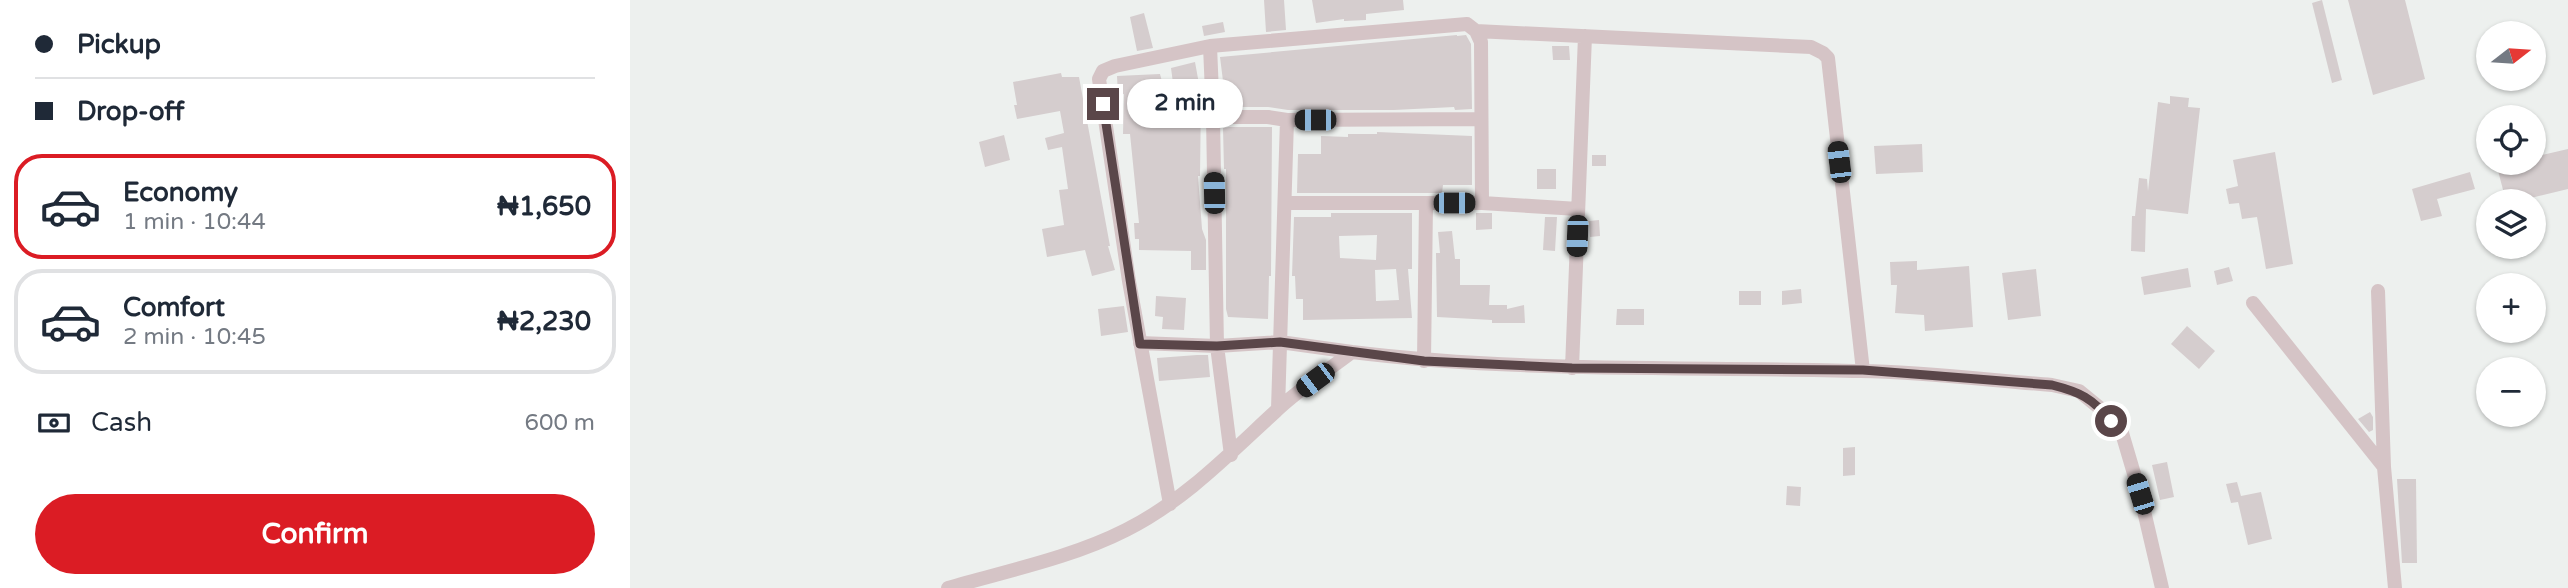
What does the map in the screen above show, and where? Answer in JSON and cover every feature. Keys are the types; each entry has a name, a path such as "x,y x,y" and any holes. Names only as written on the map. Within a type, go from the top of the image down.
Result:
{"street":[{"path":"1170,504 1140,344 1099,79 1103,71 1115,66 1210,46 1467,24 1476,31 1482,42 1482,203"},
{"path":"1476,31 1811,47 1823,52 1828,58 1863,370"},
{"path":"1572,368 1586,36"},
{"path":"1210,46 1217,346 1231,455"},
{"path":"1213,117 1268,117 1287,120 1481,118"},
{"path":"1278,409 1287,120"},
{"path":"1424,361 1426,203"},
{"path":"1286,204 1482,203 1578,209"},
{"path":"2378,291 2384,467 2395,588"},
{"path":"2253,303 2384,467"},
{"path":"1140,344 1217,346 1280,342 1424,361 1572,368 1863,370 2052,385 2079,391 2101,409 2122,433 2140,494 2162,588"},
{"path":"948,588 1076,550 1125,531 1170,504 1231,455 1278,409 1352,352"}],"building":[{"path":"1264,0 1284,0 1286,30 1266,32"},
{"path":"1312,0 1403,0 1404,10 1366,14 1366,20 1344,19 1316,23"},
{"path":"2322,0 2342,80 2332,83 2312,3"},
{"path":"2348,0 2405,0 2425,79 2373,95"},
{"path":"1144,13 1153,48 1137,51 1130,17"},
{"path":"1223,22 1225,32 1204,36 1202,26"},
{"path":"1466,35 1471,44 1472,109 1288,110 1229,107 1229,98 1225,97 1220,57"},
{"path":"1552,46 1569,46 1570,60 1553,60"},
{"path":"1195,62 1201,95 1198,176 1202,229 1206,240 1206,270 1191,270 1191,251 1139,250 1139,239 1135,239 1134,223 1139,223 1130,134 1123,134 1124,94 1118,95 1117,76 1160,74 1163,85 1173,83 1171,68"},
{"path":"1061,73 1062,77 1079,77 1108,246 1115,270 1092,276 1085,250 1047,257 1042,229 1064,225 1059,190 1068,189 1062,147 1048,150 1045,138 1064,133 1060,111 1017,119 1014,105 1017,105 1013,82"},
{"path":"2170,96 2189,98 2188,107 2200,108 2188,214 2146,209 2145,252 2131,251 2132,216 2135,216 2139,178 2147,179 2148,191 2158,102 2170,104"},
{"path":"1272,127 1271,276 1268,319 1228,317 1226,309 1226,169 1223,128"},
{"path":"1377,132 1472,136 1472,185 1443,185 1442,193 1297,193 1298,154 1321,154 1321,136 1348,137 1348,134"},
{"path":"1004,135 1010,160 985,167 979,142"},
{"path":"1922,144 1923,172 1876,174 1874,146"},
{"path":"2568,149 2568,189 2546,194 2546,189 2503,189 2499,175 2546,175 2546,154"},
{"path":"2275,152 2293,264 2266,269 2257,217 2242,219 2239,203 2229,204 2226,189 2238,186 2233,160"},
{"path":"1592,155 1606,155 1606,166 1592,166"},
{"path":"1537,169 1556,169 1556,189 1537,189"},
{"path":"2470,172 2475,189 2437,199 2442,216 2421,221 2412,189"},
{"path":"1331,213 1412,213 1412,269 1408,269 1412,318 1303,320 1303,299 1296,299 1295,276 1292,276 1294,217 1331,217","holes":["1377,235 1376,260 1340,258 1339,236","1396,269 1399,300 1376,301 1375,270"]},
{"path":"1476,213 1492,213 1492,229 1476,230"},
{"path":"1545,217 1557,217 1555,251 1543,250"},
{"path":"1599,220 1600,236 1590,237 1589,221"},
{"path":"1452,231 1455,259 1460,259 1460,285 1490,285 1489,305 1507,305 1507,309 1524,305 1525,323 1492,323 1492,320 1437,317 1436,253 1440,253 1438,232"},
{"path":"1917,261 1917,270 1969,266 1973,327 1925,331 1924,315 1895,313 1897,285 1891,285 1890,262"},
{"path":"2229,267 2233,281 2217,285 2214,271"},
{"path":"2188,268 2191,287 2144,295 2141,277"},
{"path":"2036,269 2041,316 2008,320 2002,273"},
{"path":"1801,289 1802,303 1782,305 1782,291"},
{"path":"1739,291 1761,291 1761,305 1739,305"},
{"path":"1156,296 1186,298 1184,330 1162,329 1163,317 1155,316"},
{"path":"1124,306 1128,332 1101,336 1098,309"},
{"path":"1617,309 1644,309 1644,325 1616,325"},
{"path":"2187,326 2215,351 2199,369 2171,344"},
{"path":"1208,355 1210,377 1159,381 1157,358"},
{"path":"2370,412 2373,417 2373,430 2369,432 2358,419"},
{"path":"1855,447 1855,475 1843,476 1843,448"},
{"path":"2167,462 2174,497 2160,500 2152,465"},
{"path":"2397,479 2416,479 2417,563 2402,563"},
{"path":"2237,482 2241,496 2261,492 2272,539 2248,545 2238,502 2231,503 2226,484"},
{"path":"1787,486 1801,487 1800,506 1786,505"}],"route":[{"path":"1103,104 1140,344 1217,346 1280,342 1424,361 1572,368 1863,370 2052,385 2079,391 2111,421"}]}
